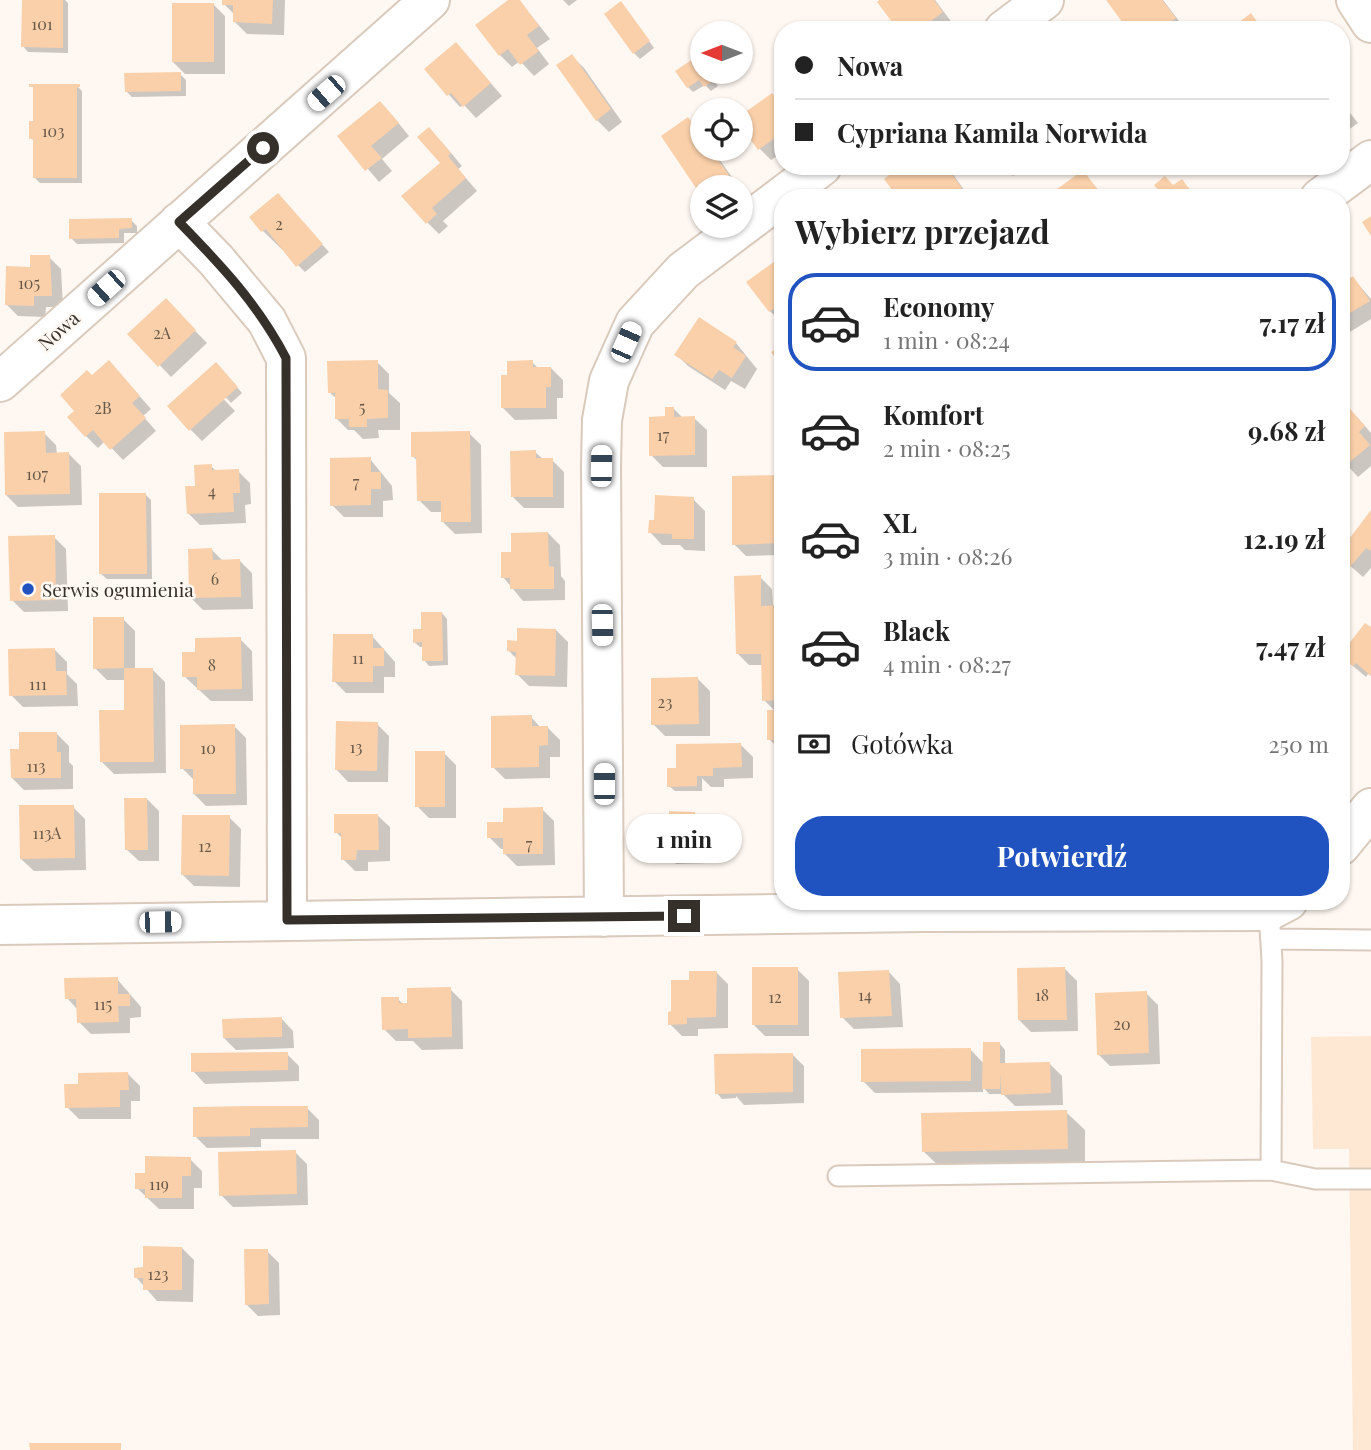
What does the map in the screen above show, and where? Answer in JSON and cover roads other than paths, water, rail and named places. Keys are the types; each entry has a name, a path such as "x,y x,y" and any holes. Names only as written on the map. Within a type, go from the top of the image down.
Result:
{"street":[{"name":"Nowa","path":"0,382 430,0"},
{"path":"1016,21 1044,0"},
{"path":"1356,0 1371,23"},
{"path":"1332,189 1371,160"},
{"path":"792,189 810,175"},
{"path":"604,917 601,466 602,420 608,381 635,323 683,271 774,202"},
{"path":"179,222 216,260 267,321 286,358 287,920"},
{"path":"1350,834 1371,808"},
{"path":"0,925 604,917 827,910"},
{"path":"1029,910 1276,917"}],"lane":[{"path":"1271,1170 1276,917 1371,940"},
{"path":"838,1176 1271,1170 1315,1179 1371,1179"}],"place":[{"name":"Serwis ogumienia","path":"28,589"}]}
